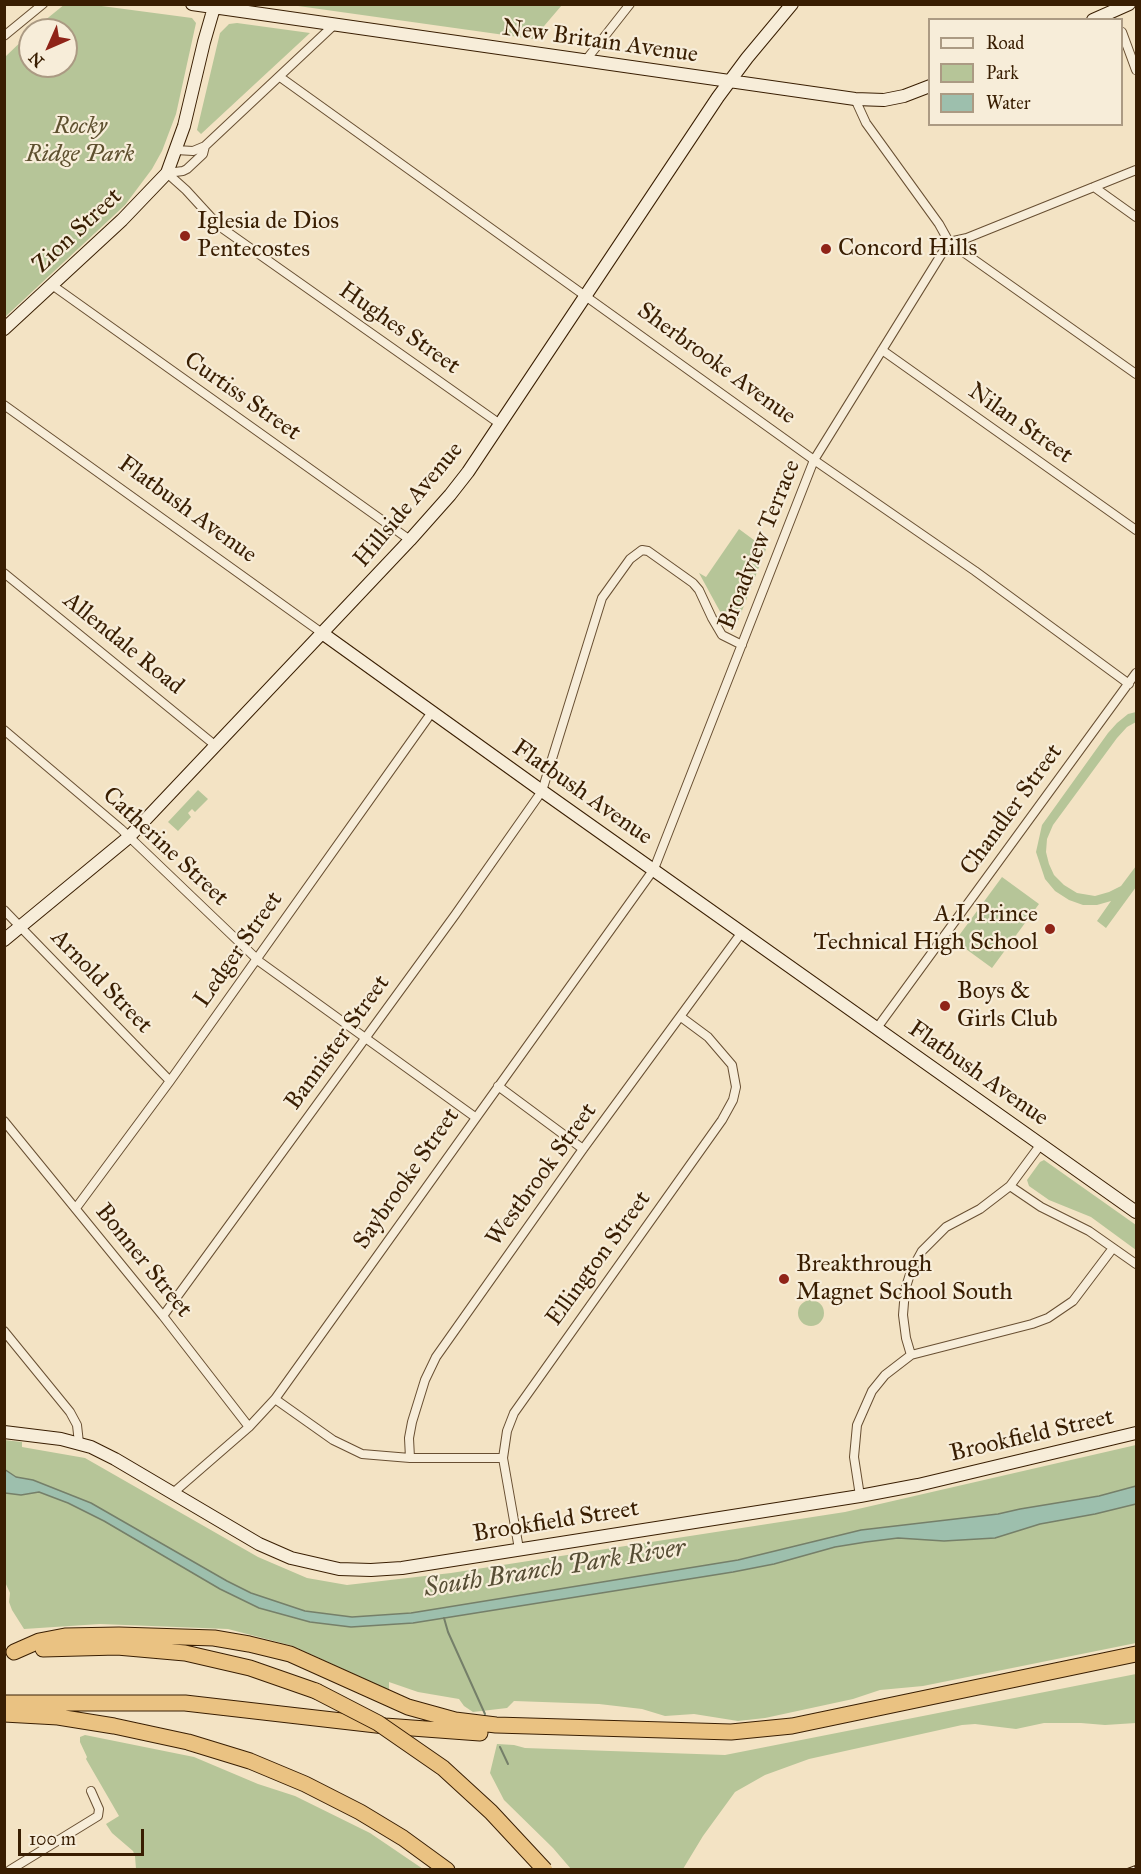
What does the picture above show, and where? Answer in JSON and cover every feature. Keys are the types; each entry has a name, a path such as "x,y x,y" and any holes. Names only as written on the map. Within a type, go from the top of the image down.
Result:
{"highway":[{"path":"9,1653 74,1636 139,1635 214,1638 249,1644 297,1657 420,1711 464,1722 726,1732 792,1726 1137,1654"},
{"path":"46,1644 185,1653 250,1668 316,1691 378,1723 443,1768 491,1812 545,1869"},
{"path":"4,1713 72,1702 207,1704 442,1731 739,1740 800,1733 1137,1663"},
{"path":"4,1703 177,1739 221,1751 267,1768 360,1812 403,1838 447,1869"}],"street":[{"path":"4,36 43,4"},
{"name":"New Britain Avenue","path":"192,4 855,99 884,100 904,96 928,87"},
{"path":"586,60 630,4"},
{"name":"Hillside Avenue","path":"4,940 129,837 410,540 468,472 729,82 792,4"},
{"path":"1115,15 1129,4"},
{"path":"166,173 190,105 204,42 215,6"},
{"name":"Zion Street","path":"4,329 122,220 166,173 187,169 203,154 205,146 335,24"},
{"path":"1123,35 1137,70"},
{"name":"Sherbrooke Avenue","path":"280,77 814,460 968,566 1129,684"},
{"path":"855,99 866,123 939,224 949,242 1137,374"},
{"path":"176,150 193,151 205,146"},
{"path":"949,242 967,238 1137,170"},
{"name":"Hughes Street","path":"166,173 186,190 219,226 500,424"},
{"path":"1094,187 1137,218"},
{"name":"Broadview Terrace","path":"654,869 814,460 949,242"},
{"name":"Curtiss Street","path":"52,285 410,540"},
{"name":"Nilan Street","path":"882,350 1137,530"},
{"name":"Flatbush Avenue","path":"4,405 542,791 1137,1212"},
{"name":"Bannister Street","path":"163,1316 366,1038 542,791 602,598 636,554 642,550 653,554 693,583 699,590 722,635 742,645"},
{"name":"Allendale Road","path":"4,573 216,746"},
{"name":"Chandler Street","path":"877,1028 1137,673"},
{"name":"Ledger Street","path":"76,1209 170,1081 432,712"},
{"name":"Catherine Street","path":"4,730 129,837 257,959 475,1117"},
{"name":"Saybrooke Street","path":"173,1493 249,1427 275,1399 654,869"},
{"name":"Arnold Street","path":"4,910 170,1081"},
{"name":"Westbrook Street","path":"410,1458 409,1438 417,1402 436,1357 742,932"},
{"name":"Ellington Street","path":"519,1550 503,1458 507,1431 514,1413 722,1120 733,1100 736,1087 732,1065 708,1037 681,1017"},
{"path":"498,1086 584,1149"},
{"name":"Bonner Street","path":"4,1121 163,1316 249,1427"},
{"path":"911,1355 903,1315 905,1290 911,1271 922,1251 946,1227 980,1209 1010,1186 1041,1144"},
{"path":"1010,1186 1032,1202 1089,1231 1137,1264"},
{"path":"860,1496 854,1457 857,1425 872,1391 885,1375 911,1355 1048,1318 1073,1301 1113,1248"},
{"path":"4,1330 70,1412 76,1425 79,1443"},
{"path":"275,1399 333,1440 362,1454 410,1458 503,1458"},
{"name":"Brookfield Street","path":"4,1432 79,1443 110,1456 274,1551 308,1563 339,1569 371,1570 394,1569 860,1496 918,1485 1137,1433"},
{"path":"10,1869 96,1818 100,1814 91,1791"}],"green space":[{"name":"Rocky Ridge Park","path":"65,4 94,5 192,18 196,23 176,114 162,151 152,169 125,205 5,317 5,57 18,45 18,78 78,78 78,18 48,18"},
{"path":"291,5 562,5 533,39"},
{"name":"Rocky Ridge Park","path":"237,23 310,33 201,134 197,130 220,33 229,24"},
{"path":"739,529 766,549 738,621 733,627 723,617 699,573 706,577"},
{"path":"1136,712 1136,722 1127,727 1117,738 1053,825 1047,839 1046,852 1054,875 1077,893 1095,896 1109,892 1121,886 1136,866 1136,887 1106,928 1097,921 1111,901 1097,905 1083,905 1055,891 1045,879 1036,852 1042,825 1108,733 1128,714"},
{"path":"198,790 208,799 195,812 192,809 188,813 191,817 178,831 168,822"},
{"path":"1002,877 1039,904 992,968 955,941"},
{"path":"1044,1160 1136,1225 1136,1250 1091,1217 1049,1200 1029,1186 1027,1180"},
{"path":"811,1300 820,1304 824,1313 820,1322 811,1326 802,1322 798,1313 802,1304"},
{"path":"4,1440 22,1442 22,1447 85,1458 258,1557 307,1578 347,1585 451,1573 845,1512 1136,1445 1136,1643 923,1686 880,1690 853,1699 765,1718 738,1721 694,1714 665,1716 642,1709 599,1704 514,1701 507,1708 473,1712 459,1699 418,1692 389,1682 389,1690 293,1646 228,1629 100,1624 24,1629 12,1610 9,1602 10,1593 5,1582"},
{"path":"1136,1674 1136,1723 1105,1725 1044,1723 1016,1729 975,1724 962,1725 809,1759 765,1775 735,1792 703,1836 683,1869 571,1869 504,1800 490,1773 497,1744 525,1748 725,1755"},
{"path":"85,1735 194,1757 258,1784 295,1796 370,1833 423,1869 136,1869 133,1851 112,1833 106,1824 119,1816 86,1759 80,1742 80,1737"}],"water":[{"path":"4,1469 16,1477 33,1480 91,1503 251,1593 305,1611 352,1617 411,1613 738,1560 861,1530 998,1514 1099,1496 1136,1486 1136,1504 1040,1524 995,1538 944,1541 898,1538 866,1542 835,1547 774,1564 733,1572 413,1623 351,1627 310,1622 259,1608 220,1589 104,1521 68,1503 39,1492 21,1495 5,1493"}],"waterway":[{"path":"444,1618 448,1632 485,1714"},
{"path":"500,1747 508,1764"}],"railway":[{"path":"1128,1870 1136,1867"}],"place":[{"name":"Iglesia de Dios Pentecostes","path":"185,236"},
{"name":"Concord Hills","path":"826,249"},
{"name":"A.I. Prince Technical High School","path":"1050,929"},
{"name":"Boys & Girls Club","path":"945,1006"},
{"name":"Breakthrough Magnet School South","path":"784,1279"}],"water label":[{"name":"South Branch Park River","path":"555,1569"}]}
